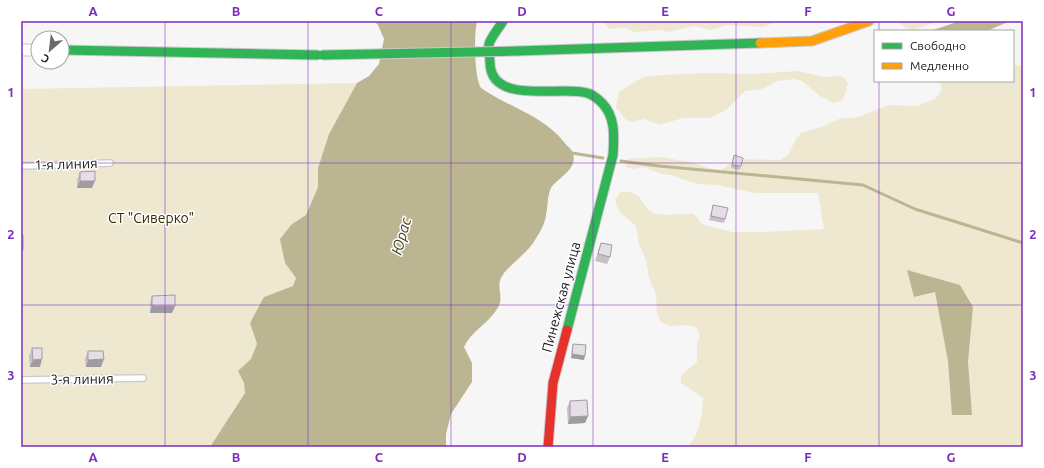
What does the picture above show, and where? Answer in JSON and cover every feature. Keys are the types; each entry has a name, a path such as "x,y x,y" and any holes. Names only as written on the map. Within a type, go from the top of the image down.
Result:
{"street":[{"name":"Пинежская улица","path":"503,21 489,44 490,70 499,82 516,90 542,92 566,90 588,93 603,104 614,128 613,155 553,383 548,447"},
{"path":"70,50 320,55 517,51 812,41 869,21"}],"lane":[{"name":"1-я линия","path":"21,166 110,163"},
{"name":"3-я линия","path":"21,380 143,378"}],"green space":[{"path":"603,21 772,21 773,23 764,27 727,25 711,30 694,26 669,32 660,30 634,32 626,28 609,29"},
{"path":"903,21 937,21 914,30 910,30 900,24"},
{"path":"1014,65 1023,66 1023,447 688,447 692,442 700,424 703,398 681,383 681,375 697,362 697,344 700,335 696,327 688,325 669,326 661,322 657,314 656,295 649,278 646,260 639,244 636,226 620,212 615,200 620,192 634,193 640,198 648,209 656,214 694,214 702,224 732,232 763,232 824,229 818,193 755,193 717,185 697,184 671,175 661,174 644,167 634,169 625,167 629,159 659,157 691,162 712,169 721,170 737,159 780,160 788,155 796,139 802,132 822,127 839,119 859,117 888,105 918,106 936,98 941,91 941,82 1014,82"},
{"path":"798,71 824,77 842,76 848,83 842,100 834,103 820,96 802,81 794,79 777,81 762,89 745,91 726,110 710,118 683,118 659,125 644,119 632,122 625,119 616,107 619,92 643,77 709,73 755,74"},
{"name":"СТ \"Сиверко\"","path":"357,83 329,134 318,168 318,187 306,215 292,224 285,263 296,278 293,286 264,297 250,323 257,344 251,359 239,371 244,383 245,393 210,447 21,447 21,89"}],"water":[{"name":"Юрас","path":"374,21 477,21 475,55 477,75 481,88 546,125 572,151 574,157 573,163 571,168 551,188 545,222 532,245 507,269 501,278 499,286 500,301 497,309 471,336 464,347 472,363 472,382 451,414 446,434 446,447 210,447 245,393 244,383 238,371 251,359 257,344 250,323 264,297 293,286 296,278 285,263 280,239 292,224 306,215 318,187 318,168 329,134 357,83 369,76 379,64 384,39 378,25"},
{"path":"960,21 1010,21 989,30 933,30"},
{"path":"907,270 960,285 973,307 968,362 972,415 952,415 948,361 935,292 914,297"}],"building":[{"path":"734,155 743,158 741,166 732,165"},
{"path":"95,171 95,181 80,181 80,172"},
{"path":"713,205 728,208 725,219 711,216"},
{"path":"21,235 23,235 23,250 21,250"},
{"path":"601,243 612,245 610,257 598,254"},
{"path":"175,295 175,306 152,306 152,296"},
{"path":"573,344 586,345 585,356 572,354"},
{"path":"32,348 42,348 42,359 33,360"},
{"path":"88,351 103,351 104,359 88,360"},
{"path":"587,400 588,416 570,417 570,401"}],"waterway":[{"path":"572,153 603,158"},
{"path":"621,161 659,166 863,185 915,209 1023,243"}],"traffic: fast":[{"path":"503,21 491,38 489,44 490,63 493,76 502,85 530,91 576,91 589,94 602,103 607,109 612,121 614,135 613,155 567,330"},
{"path":"517,51 760,43"},
{"path":"70,50 317,55"},
{"path":"322,55 517,51"}],"traffic: slow":[{"path":"760,43 812,41 869,21"}],"traffic: jam":[{"path":"548,447 553,383 567,330"}]}
